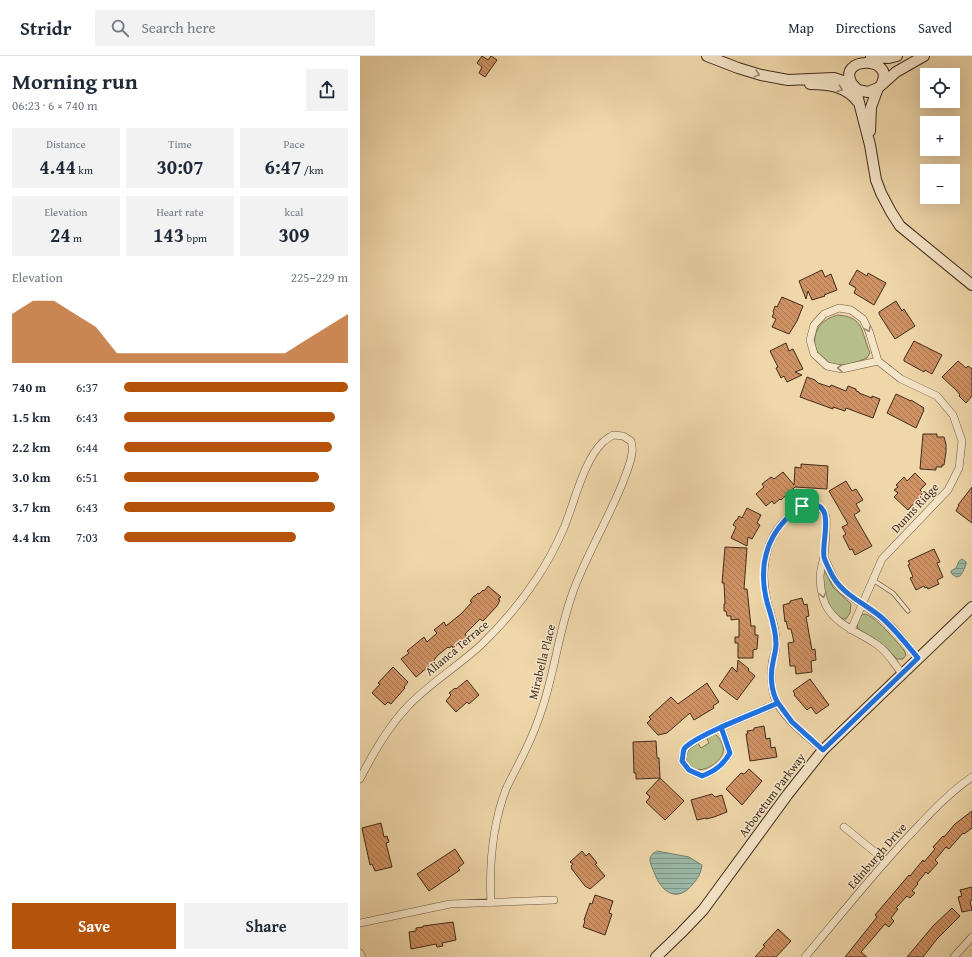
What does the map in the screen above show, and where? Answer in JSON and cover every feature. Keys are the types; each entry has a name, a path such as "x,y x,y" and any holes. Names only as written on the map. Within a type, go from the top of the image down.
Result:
{"street":[{"path":"707,56 761,75 788,80 798,84 828,85 842,89 854,97 860,106"},
{"path":"897,56 889,58 869,57 858,60 851,68 850,79 854,86 860,106 870,145 876,180 885,202 900,226 916,241 972,285"},
{"path":"788,80 834,78 854,86 858,90 868,92 880,85 896,72 924,56"},
{"path":"869,57 875,59 882,67 884,72 871,107 870,145"},
{"path":"916,241 972,278"},
{"path":"839,308 851,310 862,319 869,331 878,361 842,369 827,366 814,354 810,340 814,325 824,314 839,308"},
{"name":"Dunns Ridge","path":"851,630 882,559 948,490 959,468 962,441 953,415 937,396 901,379 878,361"},
{"name":"Alianca Terrace","path":"360,779 389,729 408,706 435,681 480,646 508,618 524,597 554,549 563,530 584,473 594,453 603,442 613,435 623,436"},
{"name":"Mirabella Place","path":"491,903 490,871 492,845 498,815 506,791 543,707 551,679 560,634 576,583 618,493 633,452 631,441 623,436"},
{"path":"823,750 792,722 775,697 772,680 772,663 776,646 775,630 767,602 763,579 763,570 768,549 776,531 795,511 802,506 809,504 817,506 824,511 826,518 824,556 820,576 823,599 828,609 834,617 851,630 876,644 886,652 902,674"},
{"path":"824,556 835,581 847,594 874,611 893,628 918,658"},
{"name":"Arboretum Parkway","path":"656,957 681,934 703,910 788,794 823,750 972,607"},
{"path":"721,727 730,753 724,763 712,772 702,776 689,770 682,761 684,750 691,743 721,727 778,703"},
{"name":"Edinburgh Drive","path":"805,957 886,861 937,806 960,785 972,777"},
{"path":"844,827 886,861"},
{"path":"360,923 450,904 554,900"},
{"path":"954,957 972,937"},
{"path":"360,953 362,957"}],"lane":[{"path":"872,580 893,593 908,611"}],"green space":[{"path":"838,315 847,316 853,319 861,327 870,353 867,358 852,363 837,365 827,362 820,356 816,349 816,333 820,325 828,319"},
{"path":"824,569 833,587 851,604 850,613 846,619 837,615 830,606 823,588"},
{"path":"864,614 869,615 879,623 904,650 906,655 903,659 897,659 883,645 858,629 858,620"},
{"path":"714,734 719,737 723,746 721,758 710,767 697,770 691,767 686,760 686,753 697,742 701,748 709,743 706,737"}],"shaded area":[{"path":"962,559 966,562 966,565 961,575 956,577 951,573 951,571 956,568 959,561"},
{"path":"657,851 689,857 702,865 698,877 687,890 675,894 665,890 661,885 650,862 651,855"}],"building":[{"path":"482,56 488,60 491,56 497,60 485,77 479,73 482,67 477,63"},
{"path":"822,270 825,277 831,274 837,290 812,300 808,291 806,299 799,281"},
{"path":"857,270 867,276 868,273 886,283 874,305 854,293 856,288 849,284"},
{"path":"782,297 803,306 797,321 789,334 772,327 776,319 772,317 775,306 777,307"},
{"path":"896,301 902,311 904,309 915,326 895,339 879,312"},
{"path":"914,341 942,355 932,374 925,370 924,372 904,361"},
{"path":"786,343 789,351 793,349 803,369 795,372 802,375 787,382 784,376 781,378 776,368 778,367 770,351"},
{"path":"958,361 966,368 968,366 972,369 972,396 966,403 959,396 960,395 956,390 942,377"},
{"path":"807,377 818,383 830,387 831,385 846,391 848,386 856,389 859,393 872,398 872,396 880,399 873,418 846,408 845,411 833,407 833,409 800,397"},
{"path":"896,394 911,400 924,408 916,428 887,413"},
{"path":"923,434 937,434 937,437 944,437 946,452 944,465 942,465 942,467 936,467 936,470 920,469"},
{"path":"801,464 828,466 827,489 795,487 781,500 780,499 774,504 772,501 766,506 756,494 764,487 762,484 771,477 774,479 783,472 794,485 795,467 801,468"},
{"path":"915,473 926,484 920,490 923,493 908,510 894,497 898,493 894,490 898,487 896,485 904,477 907,481"},
{"path":"846,481 852,491 856,489 863,500 856,504 860,511 854,515 872,546 855,555 852,549 850,550 843,536 846,534 842,527 848,524 829,491"},
{"path":"972,487 972,523 956,511 958,505"},
{"path":"747,508 761,515 757,523 760,525 752,539 748,537 747,546 731,538 736,527 733,525 739,516 742,518"},
{"path":"725,547 747,548 744,589 747,589 751,626 755,626 755,635 758,635 757,649 753,650 753,658 738,658 738,643 735,643 735,637 739,637 739,619 731,620 731,616 727,616 726,611 724,611 724,583 722,583"},
{"path":"934,549 940,562 937,563 943,577 937,580 939,584 928,589 924,586 916,590 910,578 913,577 908,561"},
{"path":"488,586 501,597 498,599 500,600 497,606 483,621 480,619 465,634 467,637 453,648 452,646 449,648 448,647 438,655 434,660 435,661 416,677 401,659 409,653 407,651 424,637 427,642 437,633 434,630 444,622 446,626 462,613 472,602 470,601 474,596 483,590 484,591"},
{"path":"802,598 804,605 807,604 809,616 806,617 812,650 815,649 816,660 811,661 812,672 796,674 795,666 790,666 788,643 794,642 791,629 788,629 786,621 785,622 783,605 790,603 790,601"},
{"path":"738,660 755,676 737,700 719,686 732,667 737,672"},
{"path":"393,667 408,682 404,687 405,688 391,704 388,702 385,705 372,693 380,684 378,683"},
{"path":"810,679 829,705 816,714 811,707 807,710 794,695 795,694 793,691"},
{"path":"467,680 479,695 469,704 467,702 456,712 446,701 451,695 449,693"},
{"path":"707,683 719,702 713,706 714,708 694,720 690,713 667,733 658,735 647,723 651,719 649,717 671,697 678,704"},
{"path":"764,726 766,739 770,738 771,748 775,747 777,757 750,761 746,734 748,734 747,731"},
{"path":"656,741 660,778 636,779 636,773 634,773 633,742"},
{"path":"749,769 762,781 742,805 726,789 741,773 744,774"},
{"path":"660,778 684,801 665,820 646,802 650,797 646,793"},
{"path":"712,794 715,797 722,795 727,812 714,817 697,820 691,800"},
{"path":"972,811 972,828 964,834 963,833 949,849 946,847 935,860 938,863 928,874 926,872 917,883 918,884 912,891 915,893 910,898 907,896 896,908 898,909 891,918 894,921 889,927 885,924 861,952 867,957 845,957 877,917 875,915 909,875 910,876 923,860 924,862 935,849 933,847 955,824"},
{"path":"381,823 384,837 387,836 389,842 386,843 392,867 375,871 372,864 370,865 362,828"},
{"path":"455,849 464,863 458,868 460,870 429,891 417,874"},
{"path":"582,851 586,856 589,853 597,863 595,864 605,876 590,889 585,886 571,868 573,864 570,862"},
{"path":"972,887 972,900 970,901 972,910 962,912 958,897 962,896 960,890"},
{"path":"595,895 613,901 609,913 612,914 605,935 583,927 590,903 592,904"},
{"path":"952,908 960,916 937,939 923,957 907,957 933,926"},
{"path":"453,922 456,940 442,943 443,946 437,947 436,944 411,949 409,932 416,931 416,928 423,926"},
{"path":"778,929 791,941 776,957 755,957 765,946 763,945"}],"route":[{"path":"802,506 795,511 776,531 768,549 763,570 767,602 775,630 776,646 772,663 772,680 775,697 778,703 721,727 730,753 724,763 712,772 702,776 689,770 682,761 684,750 691,743 721,727 730,723 778,703 792,722 823,750 918,658 893,628 874,611 842,590 835,581 824,556 826,518 824,511 817,506 809,504 802,506"}]}
